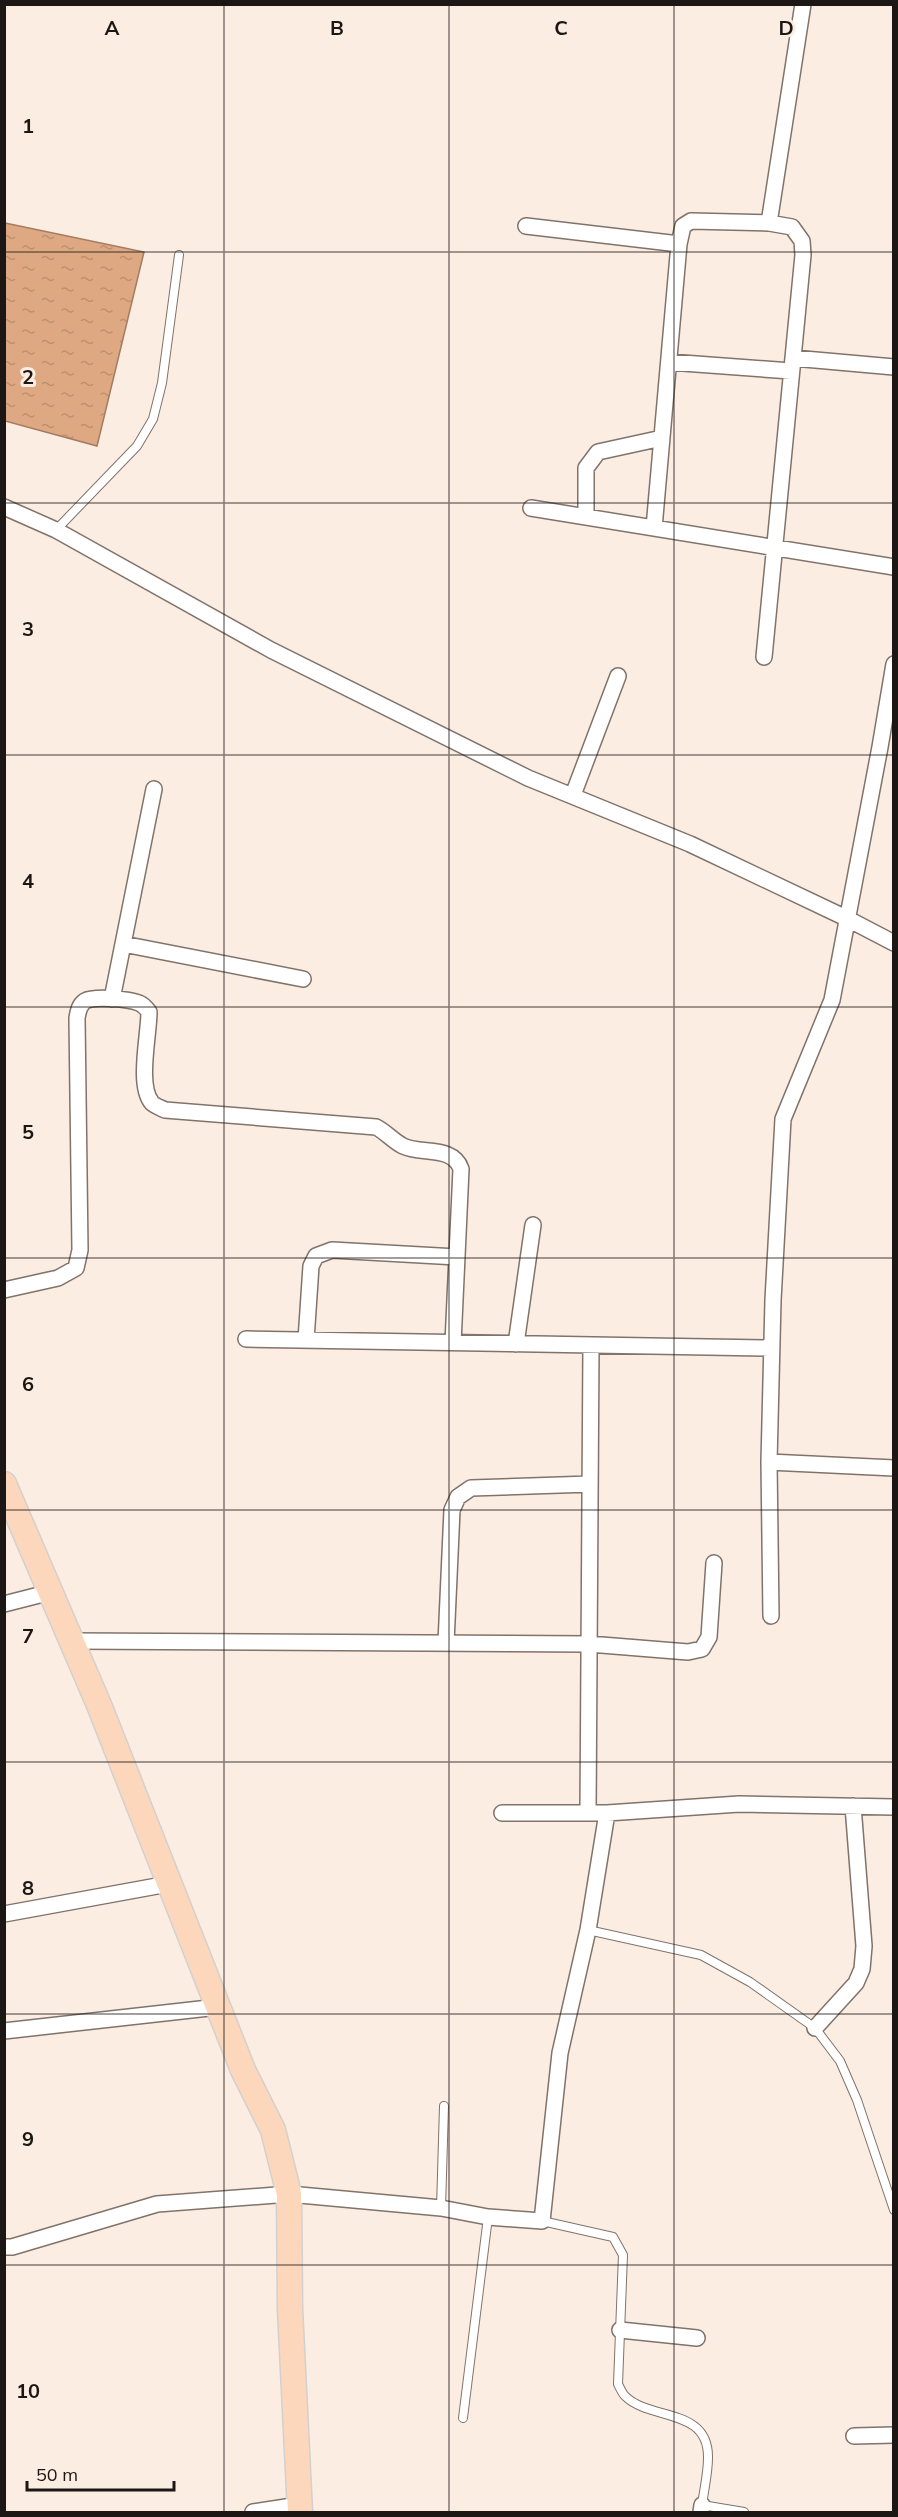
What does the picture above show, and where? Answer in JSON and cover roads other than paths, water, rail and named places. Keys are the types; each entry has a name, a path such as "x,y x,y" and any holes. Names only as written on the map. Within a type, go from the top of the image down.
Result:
{"main road":[{"path":"4,1484 99,1705 243,2070 273,2130 289,2194 290,2309 300,2509"}],"street":[{"path":"769,223 803,4"},
{"path":"654,528 679,244 683,226 691,221 769,223 792,227 802,241 803,255 764,657"},
{"path":"526,226 679,244"},
{"path":"669,362 894,367"},
{"path":"586,517 586,468 598,452 662,438"},
{"path":"4,507 56,530 271,650 528,778 690,844 846,918 894,944"},
{"path":"531,508 894,567"},
{"path":"771,1616 769,1462 771,1348 783,1119 832,1000 846,918 889,719 894,664"},
{"path":"573,795 618,676"},
{"path":"112,999 153,789"},
{"path":"123,944 303,980"},
{"path":"4,1290 58,1278 76,1268 80,1250 77,1018 80,1006 86,1000 136,1001 145,1006 149,1012 144,1082 146,1093 153,1104 165,1110 376,1127 404,1147 453,1156 461,1168 453,1343"},
{"path":"516,1344 533,1225"},
{"path":"306,1340 311,1266 316,1256 332,1250 457,1257"},
{"path":"246,1339 771,1348"},
{"path":"588,1813 591,1345"},
{"path":"769,1462 894,1468"},
{"path":"446,1643 452,1510 458,1497 471,1488 590,1484"},
{"path":"72,1641 589,1644 688,1652 702,1649 709,1637 714,1563"},
{"path":"4,1604 51,1592"},
{"path":"502,1813 607,1813 739,1804 894,1807"},
{"path":"815,2028 856,1983 862,1969 864,1946 853,1806"},
{"path":"4,2247 12,2247 157,2204 289,2194 441,2208 488,2217 542,2221 561,2053 588,1930 607,1813"},
{"path":"4,1914 168,1884"},
{"path":"4,2031 218,2007"},
{"path":"620,2331 697,2338"},
{"path":"854,2436 894,2434"},
{"path":"253,2512 300,2509"}],"lane":[{"path":"56,530 137,446 153,419 162,383 179,255"},
{"path":"588,1930 701,1955 750,1982 815,2028 840,2061 857,2100 894,2210"},
{"path":"441,2208 444,2106"},
{"path":"463,2418 488,2217"},
{"path":"542,2221 613,2237 623,2255 618,2384 626,2396 641,2405 682,2418 703,2435 708,2456 702,2509 744,2512"}],"water":[{"path":"5,223 144,252 97,446 5,421"}]}
